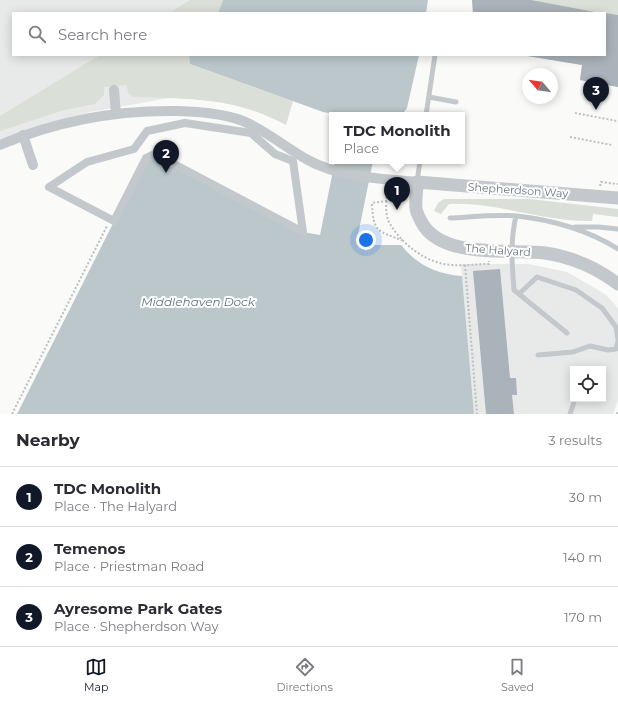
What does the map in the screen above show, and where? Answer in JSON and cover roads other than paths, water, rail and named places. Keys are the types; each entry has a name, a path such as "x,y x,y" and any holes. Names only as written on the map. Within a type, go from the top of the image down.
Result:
{"street":[{"path":"114,90 116,114"},
{"path":"0,145 23,136 76,120 116,114 151,111 220,114 243,121 308,160 326,169 417,182"},
{"path":"185,123 251,133 274,154 293,161 304,232 155,154 146,158 114,221 110,219 49,187 87,162 134,149 147,131 185,123"},
{"path":"23,136 33,165"},
{"name":"Shepherdson Way","path":"417,182 618,198"},
{"name":"The Halyard","path":"417,182 416,210 425,227 434,237 457,246 489,251 546,253 566,257 585,264 618,284"}],"lane":[{"path":"426,112 436,56"},
{"path":"429,97 456,102"},
{"path":"417,182 420,164"},
{"path":"516,216 512,231 514,290 567,333"},
{"path":"450,218 516,216 572,228 595,236 618,249"},
{"path":"572,228 598,227 618,229"},
{"path":"519,294 537,277 576,290 602,308 616,327 618,340 616,349 608,350 590,346 573,352 538,355"},
{"path":"570,414 574,402"}],"water":[{"path":"223,0 428,0 426,12 218,12"},
{"path":"189,56 419,56 407,108 404,112 323,112 190,64"},
{"name":"Middlehaven Dock","path":"155,154 303,232 320,235 334,164 372,164 357,240 361,245 401,245 420,263 435,271 462,276 474,414 17,414 146,158"}],"place":[{"name":"Ayresome Park Gates","path":"596,110"},
{"name":"Temenos","path":"166,173"},
{"name":"TDC Monolith","path":"397,210"}]}
